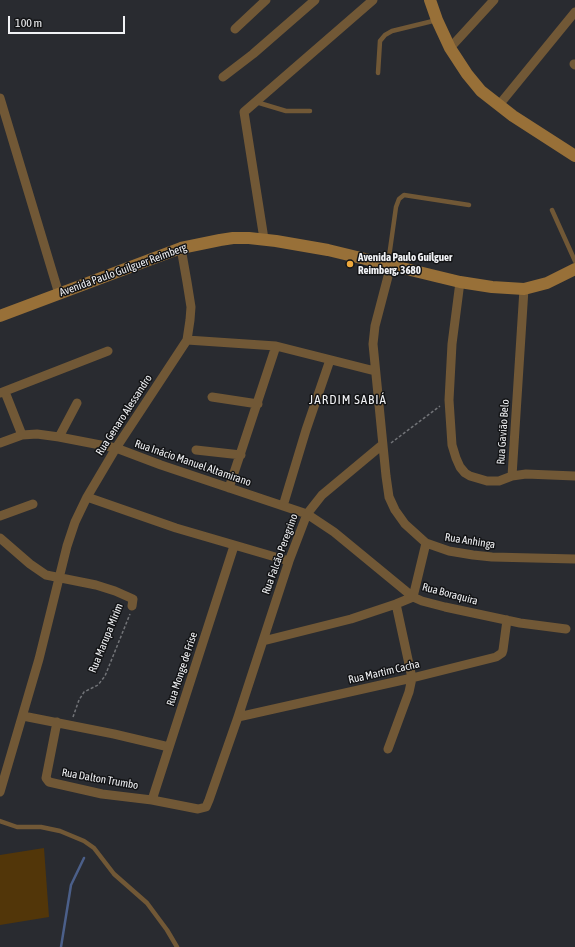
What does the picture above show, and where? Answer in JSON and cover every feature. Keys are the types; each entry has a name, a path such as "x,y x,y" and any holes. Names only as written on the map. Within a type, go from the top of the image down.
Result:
{"main road":[{"path":"430,0 437,20 450,48 480,91 513,116 575,156"},
{"name":"Avenida Paulo Guilguer Reimberg","path":"0,316 180,248 220,240 249,238 328,250 460,282 492,287 524,288 547,284 575,269"}],"street":[{"path":"235,29 266,0"},
{"path":"223,76 253,54 315,0"},
{"path":"264,240 244,112 373,0"},
{"path":"450,48 494,0"},
{"path":"499,105 575,12"},
{"path":"0,98 59,294"},
{"name":"Rua Genaro Alessandro","path":"0,792 39,659 67,546 75,522 87,497 116,448 187,340 190,307 187,282 180,248"},
{"path":"386,444 375,371 373,344 375,326 389,265"},
{"name":"Rua Gavião Belo","path":"460,282 452,344 448,400 452,445 460,467 465,473 479,480 499,481 512,476 524,288"},
{"path":"187,340 276,346 375,371"},
{"path":"229,488 276,346"},
{"path":"22,435 2,393 108,351"},
{"path":"283,506 306,430 330,360"},
{"path":"212,397 258,404"},
{"path":"59,437 77,403"},
{"name":"Rua Inácio Manuel Altamirano","path":"0,443 22,435 36,434 116,448 307,514"},
{"name":"Rua Falcão Peregrino","path":"207,804 238,717 289,561 307,514 322,495 386,444"},
{"name":"Rua Anhinga","path":"386,444 389,497 395,510 405,524 426,543 449,551 473,555 515,558 575,559"},
{"path":"196,450 240,455"},
{"path":"512,476 526,474 575,476"},
{"path":"87,497 176,528 289,561"},
{"path":"0,516 33,504"},
{"name":"Rua Boraquira","path":"307,514 334,532 413,597 432,604 507,620 566,629"},
{"name":"Rua Marupa Mirim","path":"0,538 40,571 59,578 96,585 114,591 133,599 132,606"},
{"path":"263,640 352,619 413,597 426,543"},
{"name":"Rua Monge de Frise","path":"152,800 234,546"},
{"path":"388,749 409,692 412,678 396,604"},
{"name":"Rua Martim Cacha","path":"238,717 412,678 499,655 503,650 507,620"},
{"path":"23,716 169,747"},
{"name":"Rua Dalton Trumbo","path":"57,722 46,778 47,781 102,794 152,800 198,809 203,808 207,804"}],"lane":[{"path":"378,73 380,42 385,35 392,31 437,20"},
{"path":"256,102 286,111 310,111"},
{"path":"389,265 396,207 399,199 404,195 469,205"},
{"path":"552,210 575,262"},
{"path":"0,821 17,827 41,827 60,831 84,841 94,848 114,874 156,913 177,947"}],"path":[{"path":"386,444 442,404"},
{"name":"Rua Marupa Mirim","path":"71,725 75,711 84,692 98,685 105,676 132,606"}],"shaded area":[{"path":"44,848 49,917 0,925 0,855"}],"waterway":[{"path":"61,947 71,885 84,858"}],"place":[{"name":"Avenida Paulo Guilguer Reimberg, 3680","path":"350,264"}],"district":[{"name":"JARDIM SABIÁ","path":"348,400"}]}
